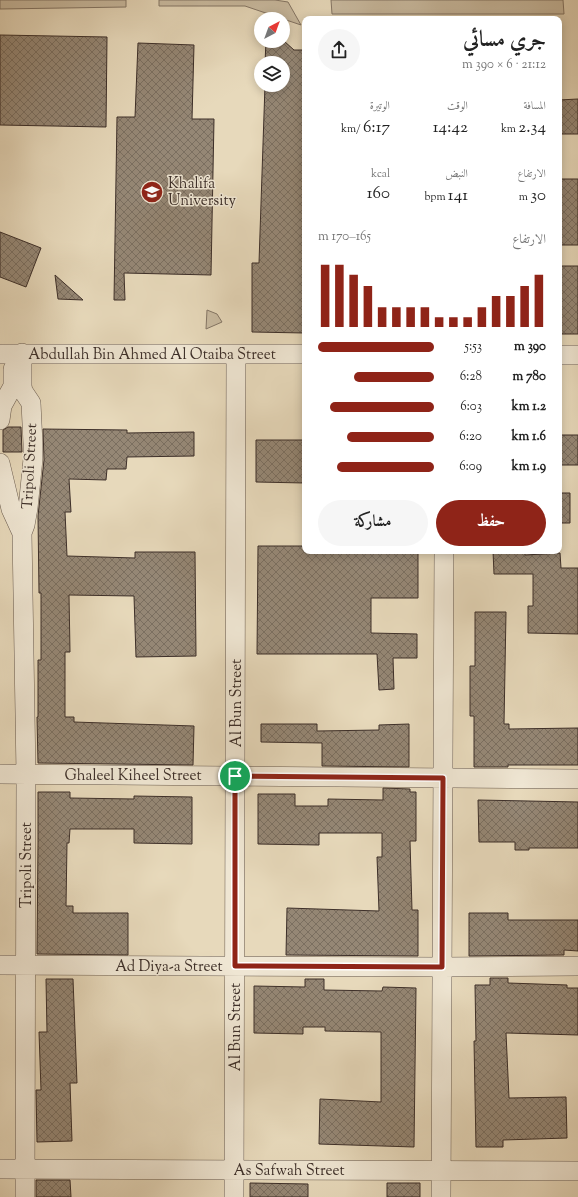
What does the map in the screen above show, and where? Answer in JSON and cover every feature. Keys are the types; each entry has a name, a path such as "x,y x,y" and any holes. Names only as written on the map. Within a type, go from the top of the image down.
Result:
{"street":[{"name":"Abdullah Bin Ahmed Al Otaiba Street","path":"12,354 302,354"},
{"name":"Tripoli Street","path":"0,420 2,406 13,386 12,354"},
{"name":"Tripoli Street","path":"12,354 23,391 31,403 33,444 33,459 27,513 22,534 26,774 26,1197"},
{"name":"Al Bun Street","path":"234,1197 236,354"},
{"path":"562,354 578,354"},
{"name":"Tripoli Street","path":"0,464 11,509 22,534"},
{"path":"441,1197 444,554"},
{"name":"Ghaleel Kiheel Street","path":"0,774 578,779"},
{"name":"Ad Diya-a Street","path":"0,965 442,967 578,966"},
{"name":"As Safwah Street","path":"0,1168 578,1171"}],"shaded area":[{"path":"0,0 126,0 126,7 0,9"},
{"path":"159,0 275,0 288,2 301,25 290,21 290,12 263,12 245,6 159,6"},
{"path":"331,0 563,0 564,14 332,14"},
{"path":"207,310 217,314 222,322 206,329"}],"building":[{"path":"0,35 107,37 106,127 0,125"},
{"path":"138,43 194,45 192,119 214,119 211,275 124,273 125,300 114,300 117,117 135,117"},
{"path":"290,46 294,50 302,50 302,333 252,332 252,263 259,263 265,92 290,92 290,56 265,56 266,48 290,48"},
{"path":"578,99 578,134 562,134 562,100"},
{"path":"562,179 578,179 578,245 562,245"},
{"path":"0,232 41,248 26,287 0,277"},
{"path":"562,266 578,266 578,334 562,334"},
{"path":"55,275 83,300 58,299"},
{"path":"8,427 21,427 22,452 3,452 3,430"},
{"path":"43,429 127,430 127,433 194,432 194,456 127,457 126,469 107,469 106,480 69,479 71,512 65,512 67,556 135,558 135,552 195,552 196,656 136,657 134,596 69,595 70,652 65,652 65,717 74,717 74,722 194,726 193,765 38,763 38,660 41,660 41,593 39,593 38,516 44,460"},
{"path":"562,435 578,435 578,465 562,465"},
{"path":"256,440 302,440 302,483 256,482"},
{"path":"562,493 570,493 570,523 562,523"},
{"path":"258,546 302,546 302,554 418,554 418,598 371,598 371,633 417,634 417,658 393,658 394,689 379,690 377,654 257,654"},
{"path":"493,554 560,554 561,568 578,568 578,634 528,633 528,606 533,606 533,574 494,574"},
{"path":"475,612 506,612 504,724 509,724 509,729 578,728 578,765 508,765 508,767 474,767 474,716 470,716 470,666 475,666"},
{"path":"261,724 317,724 317,731 379,730 379,725 409,724 409,767 322,766 322,743 261,742"},
{"path":"383,788 410,789 410,792 416,792 416,841 410,841 412,910 418,910 418,956 286,955 287,908 379,911 377,857 382,857 382,833 319,833 319,845 258,844 258,794 295,794 295,806 328,806 328,799 383,800"},
{"path":"38,792 70,792 70,798 134,799 134,796 192,797 192,844 134,843 134,829 70,829 69,843 67,843 66,906 73,906 73,913 128,913 128,955 37,954"},
{"path":"478,800 578,802 578,848 529,848 529,850 515,850 515,842 479,842"},
{"path":"469,913 508,913 508,920 578,920 578,951 564,950 564,955 469,956"},
{"path":"490,978 508,978 508,983 567,985 567,988 578,988 578,1035 506,1033 509,1098 566,1097 567,1138 503,1140 503,1147 476,1147 474,1041 476,1041 475,985 490,985"},
{"path":"46,979 73,979 77,1083 70,1083 72,1141 37,1142 36,1090 41,1090 39,1032 47,1032"},
{"path":"305,979 324,979 324,990 382,991 383,987 416,988 414,1147 319,1144 320,1099 381,1102 381,1032 325,1031 325,1027 303,1027 303,1034 254,1033 254,986 305,987"},
{"path":"36,1180 70,1180 71,1197 36,1197"},
{"path":"250,1183 308,1184 308,1197 250,1197"},
{"path":"387,1183 420,1183 420,1197 387,1197"}],"place":[{"name":"Khalifa University","path":"152,192"}],"route":[{"path":"235,776 443,778 442,967 235,966 235,776"}]}
